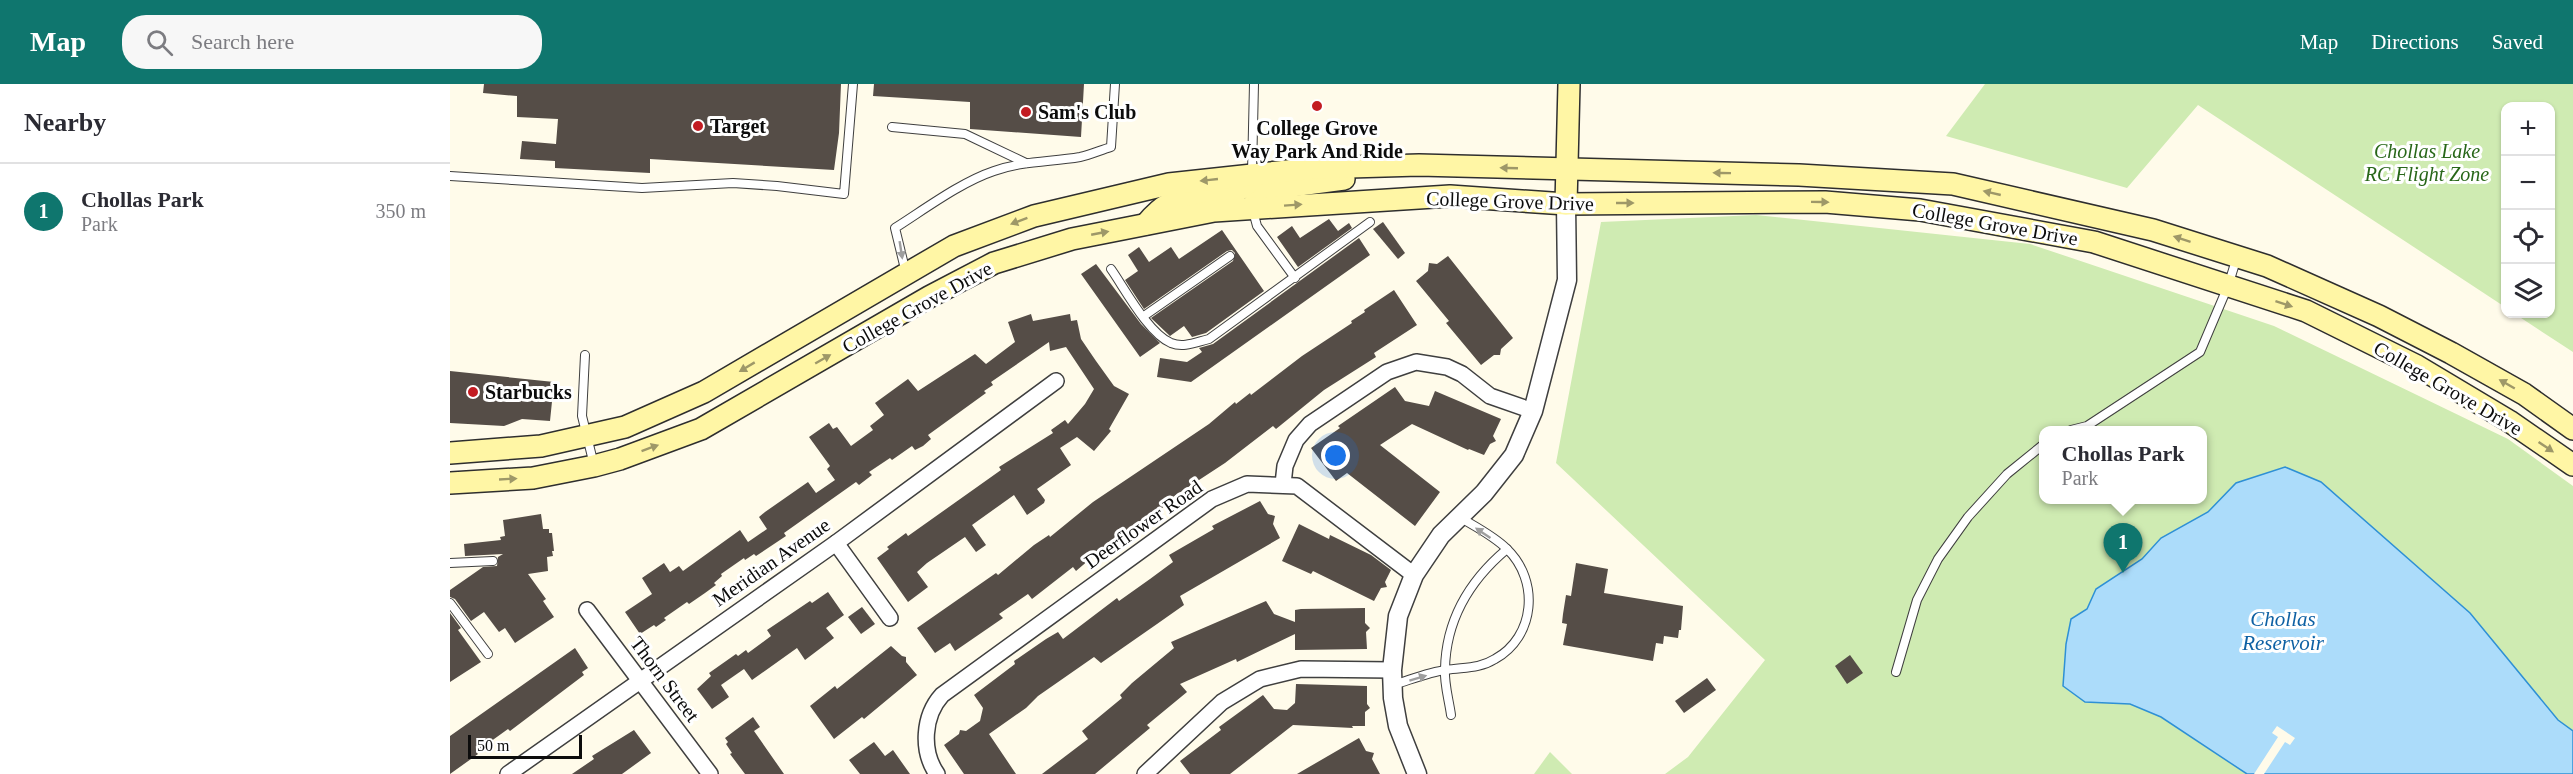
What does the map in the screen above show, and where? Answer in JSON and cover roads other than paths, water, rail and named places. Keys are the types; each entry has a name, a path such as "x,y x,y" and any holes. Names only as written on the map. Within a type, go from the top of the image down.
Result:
{"main road":[{"path":"1566,204 1569,84"},
{"name":"College Grove Drive","path":"450,453 542,446 625,427 704,392 954,246 1034,216 1169,184 1315,168 1419,165 1775,175 1953,184 2153,230 2267,266 2367,310 2441,347 2524,394 2573,429"},
{"path":"1251,208 1269,189 1354,177 1371,166"},
{"path":"1146,224 1167,205 1234,193 1247,186 1252,175"},
{"name":"College Grove Drive","path":"450,483 532,478 594,466 620,459 701,429 929,297 994,263 1072,239 1214,211 1450,196 1566,204 1825,202 1920,210 2094,242 2306,310 2417,366 2509,421 2573,465"}],"street":[{"path":"1417,774 1398,726 1392,678 1398,616 1414,576 1441,535 1485,493 1514,455 1533,411 1567,280 1566,204"},
{"path":"1283,484 1285,466 1296,440 1310,424 1387,372 1416,362 1447,366 1462,374 1490,396 1533,411"},
{"name":"Meridian Avenue","path":"508,774 836,543 1056,381"},
{"name":"Deerflower Road","path":"937,774 930,764 926,733 933,705 942,695 1212,499 1246,484 1297,486 1414,576"},
{"path":"836,543 891,618"},
{"name":"Thorn Street","path":"587,609 710,774"},
{"path":"1145,774 1222,702 1260,678 1301,669 1392,678"}],"lane":[{"path":"450,177 642,188 733,183 844,194 853,84"},
{"path":"907,273 895,228 980,177 1026,163 1082,156 1111,147 1115,84"},
{"path":"1252,175 1254,84"},
{"path":"892,127 965,134 1026,163"},
{"path":"1251,208 1257,226 1295,278"},
{"path":"1111,268 1144,316 1161,336 1172,343 1188,345 1209,339 1370,222"},
{"path":"1144,316 1230,256"},
{"path":"2087,426 2200,352 2228,286 2237,257"},
{"path":"585,355 582,416 594,466"},
{"path":"1896,672 1917,600 1938,560 1968,517 2007,474 2039,447"},
{"path":"1392,678 1476,668 1495,660 1511,648 1525,629 1530,608 1527,587 1518,564 1507,549 1460,517"},
{"path":"1451,715 1445,670 1450,629 1464,597 1484,568 1507,549"},
{"path":"450,563 493,561"},
{"path":"450,603 488,654"}],"water":[{"name":"Chollas Reservoir","path":"2285,467 2321,482 2470,613 2558,720 2573,731 2573,774 2247,774 2161,717 2130,704 2085,702 2063,686 2066,644 2071,619 2087,609 2096,589 2142,559 2161,538 2208,512 2236,483"}],"place":[{"name":"College Grove Way Park And Ride","path":"1317,106"},
{"name":"Sam's Club","path":"1026,112"},
{"name":"Target","path":"698,126"},
{"name":"Starbucks","path":"473,392"},
{"name":"Chollas Park","path":"2123,573"}],"park label":[{"name":"Chollas Lake RC Flight Zone","path":"2427,162"}]}
